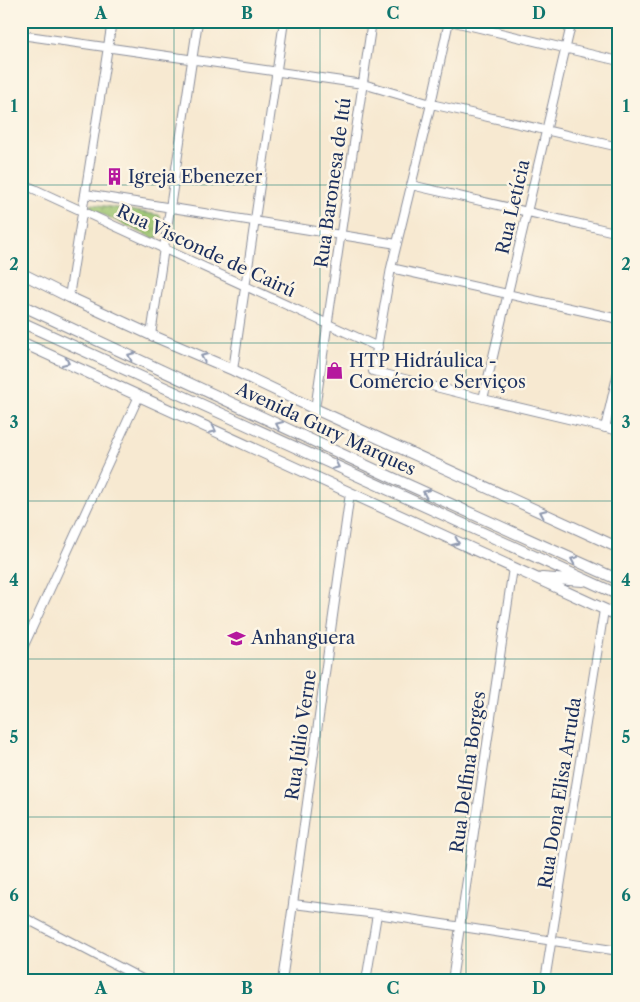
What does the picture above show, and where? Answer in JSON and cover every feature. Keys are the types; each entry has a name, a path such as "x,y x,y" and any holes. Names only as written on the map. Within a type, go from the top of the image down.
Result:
{"main road":[{"name":"Avenida Gury Marques","path":"21,273 151,335 233,370 619,548"},
{"name":"Avenida Gury Marques","path":"21,305 393,478 619,580"},
{"name":"Avenida Gury Marques","path":"21,322 619,595"},
{"path":"21,342 619,616"},
{"path":"534,577 590,582"}],"street":[{"path":"69,297 112,21"},
{"path":"151,335 198,21"},
{"path":"233,370 284,21"},
{"name":"Rua Baronesa de Itú","path":"315,409 372,21"},
{"path":"619,61 449,21 391,268 373,372 619,432"},
{"name":"Rua Letícia","path":"483,400 572,21"},
{"path":"21,34 362,84 431,104 619,147"},
{"name":"Rua Visconde de Cairú","path":"21,183 378,347"},
{"path":"411,185 619,233"},
{"path":"85,194 397,244"},
{"path":"391,268 619,319"},
{"path":"605,428 619,368"},
{"path":"21,652 139,396"},
{"name":"Rua Júlio Verne","path":"282,981 350,493"},
{"name":"Rua Delfina Borges","path":"452,981 513,568"},
{"name":"Rua Dona Elisa Arruda","path":"545,981 604,610"},
{"path":"293,904 376,914 619,951"},
{"path":"366,981 376,914"},
{"path":"21,916 146,981"}],"green space":[{"path":"93,204 159,215 161,217 158,237 155,239 91,209 90,206"}],"place":[{"name":"Igreja Ebenezer","path":"114,177"},
{"name":"HTP Hidráulica - Comércio e Serviços","path":"335,371"},
{"name":"Anhanguera","path":"237,638"}]}
